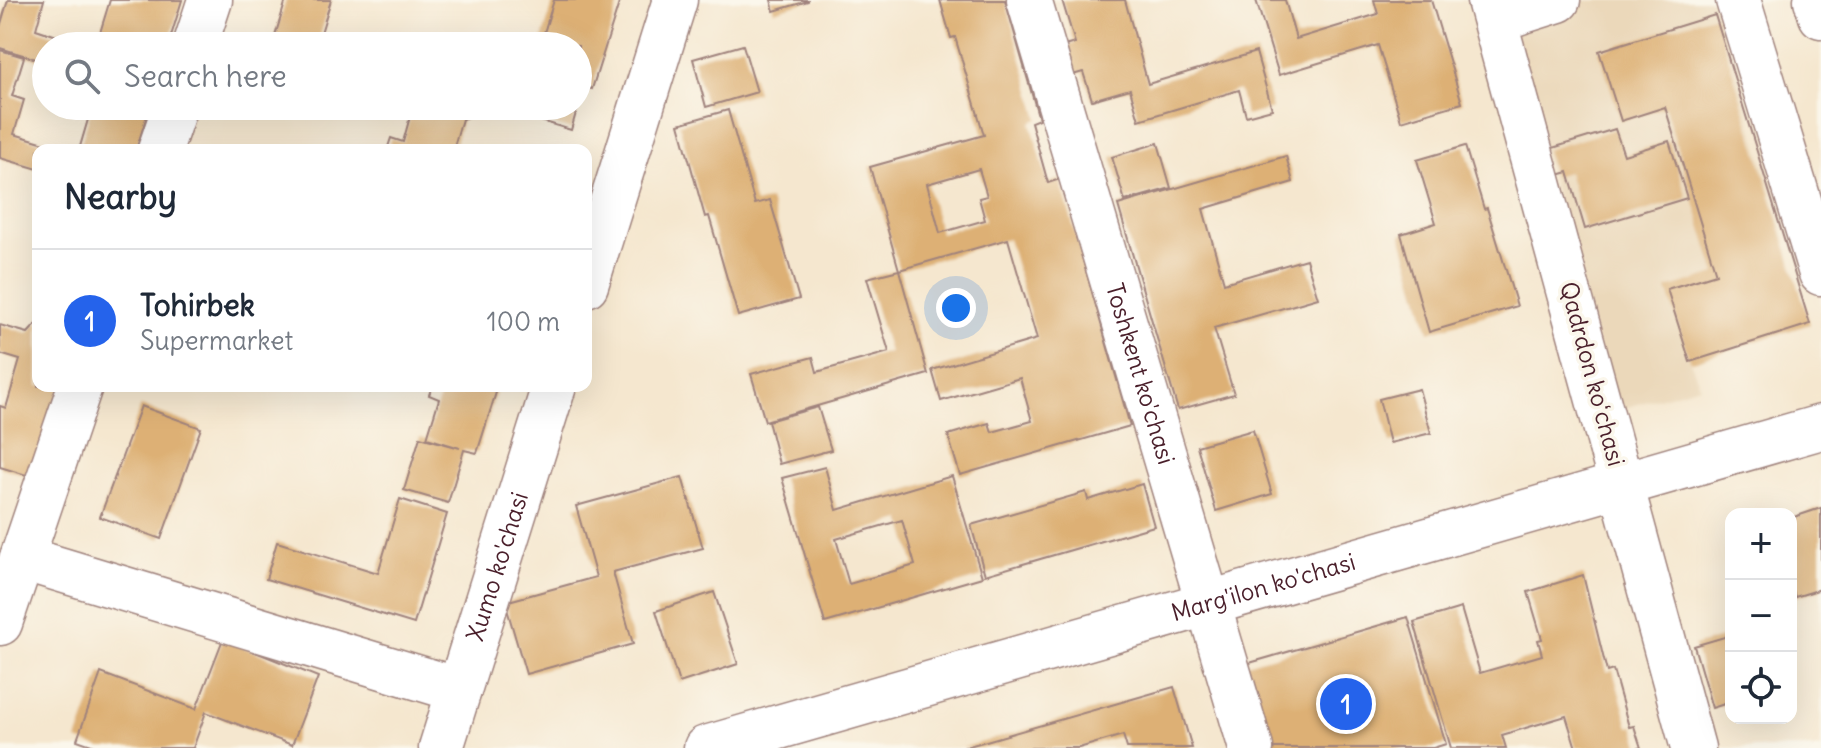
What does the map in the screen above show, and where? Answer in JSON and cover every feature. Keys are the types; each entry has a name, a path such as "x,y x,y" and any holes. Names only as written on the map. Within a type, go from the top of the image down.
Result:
{"street":[{"path":"200,32 210,0"},
{"path":"592,266 675,0"},
{"name":"Toshkent ko'chasi","path":"1029,0 1251,748"},
{"path":"1492,10 1558,0"},
{"path":"1738,0 1821,273"},
{"path":"1816,0 1821,16"},
{"name":"Qadrdon koʻchasi","path":"1492,10 1693,748"},
{"path":"162,144 170,120"},
{"path":"0,623 78,392"},
{"name":"Xumo ko'chasi","path":"441,748 552,392"},
{"name":"Marg'ilon ko'chasi","path":"706,748 806,734 1208,604 1821,427"},
{"path":"22,558 459,690"}],"shaded area":[{"path":"1501,0 1716,0 1810,324 1690,361 1700,386 1617,410"}],"building":[{"path":"8,0 44,0 36,29 45,32 32,32 32,58 0,48 0,27"},
{"path":"110,0 182,0 172,32 100,32"},
{"path":"286,0 331,0 321,32 276,32"},
{"path":"554,0 620,0 592,89 592,32 544,32"},
{"path":"771,0 808,0 808,1 774,11"},
{"path":"940,0 1005,0 1039,119 1031,122 1048,183 1060,179 1130,426 960,475 948,435 989,423 992,432 1032,421 1020,378 941,401 932,370 1037,339 1008,239 899,270 870,167 984,135 955,37 951,38","holes":["979,169 987,196 979,198 985,220 940,233 927,184"]},
{"path":"1062,0 1125,0 1148,84 1256,52 1272,109 1246,116 1239,90 1139,120 1130,89 1092,100 1083,72 1066,77 1057,48 1075,43"},
{"path":"1256,0 1285,0 1296,39 1378,14 1374,0 1431,0 1462,103 1401,121 1378,45 1279,75"},
{"path":"1715,15 1810,324 1690,362 1667,289 1716,274 1665,107 1621,121 1599,51"},
{"path":"743,45 757,92 706,107 693,59"},
{"path":"0,50 24,57 12,96 24,100 14,134 48,144 32,144 32,167 0,158"},
{"path":"728,110 755,204 770,200 799,299 738,316 709,216 705,217 679,124"},
{"path":"88,120 146,120 138,144 81,144"},
{"path":"409,120 462,120 455,144 389,144 391,138 403,142"},
{"path":"538,120 574,120 571,130"},
{"path":"1615,129 1624,155 1669,141 1687,198 1585,229 1568,172 1554,176 1546,150"},
{"path":"1158,143 1171,188 1125,201 1112,157"},
{"path":"1465,146 1517,306 1429,332 1401,234 1436,223 1417,160"},
{"path":"1286,156 1293,182 1203,209 1224,283 1306,259 1318,298 1214,328 1234,394 1178,410 1118,205"},
{"path":"899,270 928,374 765,421 751,374 813,357 817,372 889,352 867,278"},
{"path":"0,325 28,333 32,329 32,392 59,392 33,477 0,467 0,406 6,408 20,360 0,354"},
{"path":"1419,389 1431,433 1390,443 1379,399"},
{"path":"430,392 496,392 477,453 464,450 448,503 404,490 420,437 460,448 427,438 439,399 429,395"},
{"path":"141,406 201,428 161,539 100,517"},
{"path":"818,407 831,450 779,464 768,421"},
{"path":"1253,430 1272,494 1216,511 1197,446"},
{"path":"825,467 837,510 952,476 982,577 825,623 782,478","holes":["902,520 915,565 849,584 836,539"]},
{"path":"682,477 703,548 613,572 633,644 526,674 505,602 596,577 576,506"},
{"path":"1142,484 1154,526 985,575 971,525 1086,492 1088,500"},
{"path":"400,499 447,514 414,624 266,579 277,542 378,573"},
{"path":"1821,508 1821,589 1797,596 1797,580 1797,516"},
{"path":"1583,575 1607,672 1613,670 1629,727 1634,726 1641,748 1576,748 1566,716 1502,735 1506,748 1451,748 1414,622 1461,608 1480,673 1542,655 1538,640 1542,639 1528,592"},
{"path":"714,592 738,664 679,683 656,611"},
{"path":"1408,617 1446,744 1433,748 1271,748 1246,664"},
{"path":"1725,637 1725,704 1712,708 1694,646"},
{"path":"223,639 318,677 292,745 206,712 193,748 100,748 77,740 101,673 196,709"},
{"path":"1174,687 1192,748 1127,748 1123,735 1079,748 962,748"}],"place":[{"name":"Tohirbek","path":"1346,704"}]}
